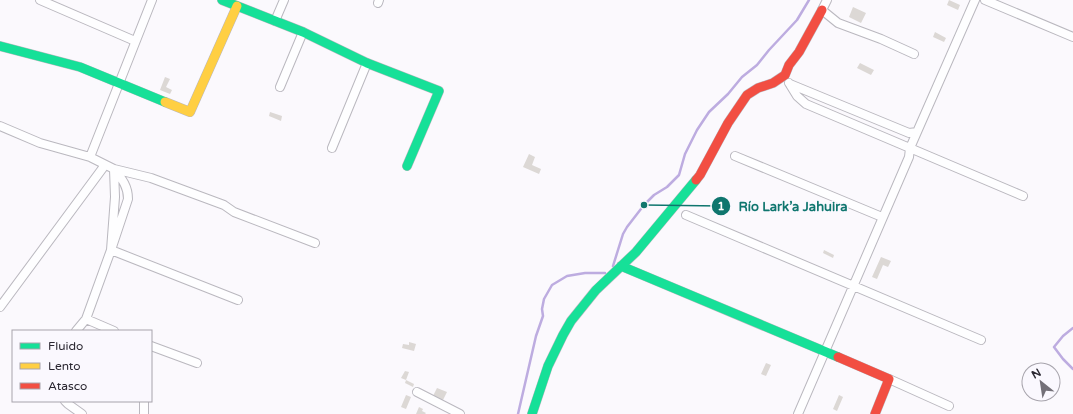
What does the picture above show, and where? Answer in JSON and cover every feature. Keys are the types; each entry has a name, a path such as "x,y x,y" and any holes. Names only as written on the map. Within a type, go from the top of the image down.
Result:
{"street":[{"path":"40,0 135,40"},
{"path":"90,157 152,0"},
{"path":"222,0 303,32 367,63 439,91 407,166"},
{"path":"275,21 284,0"},
{"path":"532,414 539,388 553,353 583,304 634,255 700,175 728,123 747,95 758,88 773,83 785,75 789,65 799,52 827,0"},
{"path":"985,0 1073,38"},
{"path":"798,414 908,157 910,148 974,1"},
{"path":"0,46 80,67 190,112 237,6"},
{"path":"822,10 838,23 881,39 914,54"},
{"path":"280,87 303,32"},
{"path":"332,148 367,63"},
{"path":"785,75 797,96 806,104 1024,196"},
{"path":"790,84 909,133 917,132"},
{"path":"0,126 40,143 90,157 114,170 151,178 216,202 224,205 234,212 315,243"},
{"path":"735,156 882,217"},
{"path":"0,307 105,165"},
{"path":"111,250 115,197 114,170"},
{"path":"77,330 86,319 128,199 126,185 114,170"},
{"path":"686,215 981,340"},
{"path":"111,250 238,300"},
{"path":"621,266 889,379 949,406"},
{"path":"86,319 112,330"},
{"path":"152,346 196,363"},
{"path":"875,414 889,379"},
{"path":"417,392 460,414"},
{"path":"67,402 82,414"},
{"path":"144,402 144,414"}],"building":[{"path":"949,0 960,5 958,10 947,5"},
{"path":"853,7 866,13 861,23 849,17"},
{"path":"935,32 946,38 944,42 933,37"},
{"path":"860,63 874,70 871,75 857,68"},
{"path":"165,77 170,79 166,87 172,90 170,94 160,90"},
{"path":"270,112 282,116 281,121 269,116"},
{"path":"529,154 535,157 532,165 541,169 539,174 523,167"},
{"path":"824,250 834,255 833,258 823,253"},
{"path":"881,257 891,261 888,267 883,265 877,279 872,277"},
{"path":"409,342 416,344 414,351 402,348 403,344 409,345"},
{"path":"766,363 771,365 766,376 761,374"},
{"path":"405,371 409,372 406,380 401,378"},
{"path":"406,380 414,384 413,387 405,383"},
{"path":"437,388 447,392 443,400 433,396"},
{"path":"406,395 411,397 406,409 401,407"},
{"path":"839,395 843,397 837,411 833,409"},
{"path":"419,407 423,409 422,411 426,413 425,414 416,414"}],"waterway":[{"path":"613,266 623,234 627,227 644,205 654,195 667,187 679,175 685,154 697,130 709,112 728,94 742,77 757,65 797,20 809,0"},
{"path":"518,414 536,336 543,316 542,309 544,299 552,285 567,276 585,273 605,273"},
{"path":"1073,328 1063,336 1054,347 1073,369"}],"traffic: fast":[{"path":"222,0 303,32 367,63 439,91 407,166"},
{"path":"0,46 80,67 165,102"},
{"path":"532,414 548,366 571,321 596,290 636,252 696,180"},
{"path":"621,266 838,357"}],"traffic: slow":[{"path":"165,102 190,112 237,6"}],"traffic: jam":[{"path":"696,180 728,123 747,95 758,88 773,83 785,75 789,65 799,52 822,10"},
{"path":"838,357 889,379 875,414"}],"place":[{"name":"Río Lark’a Jahuira","path":"644,205"}]}
